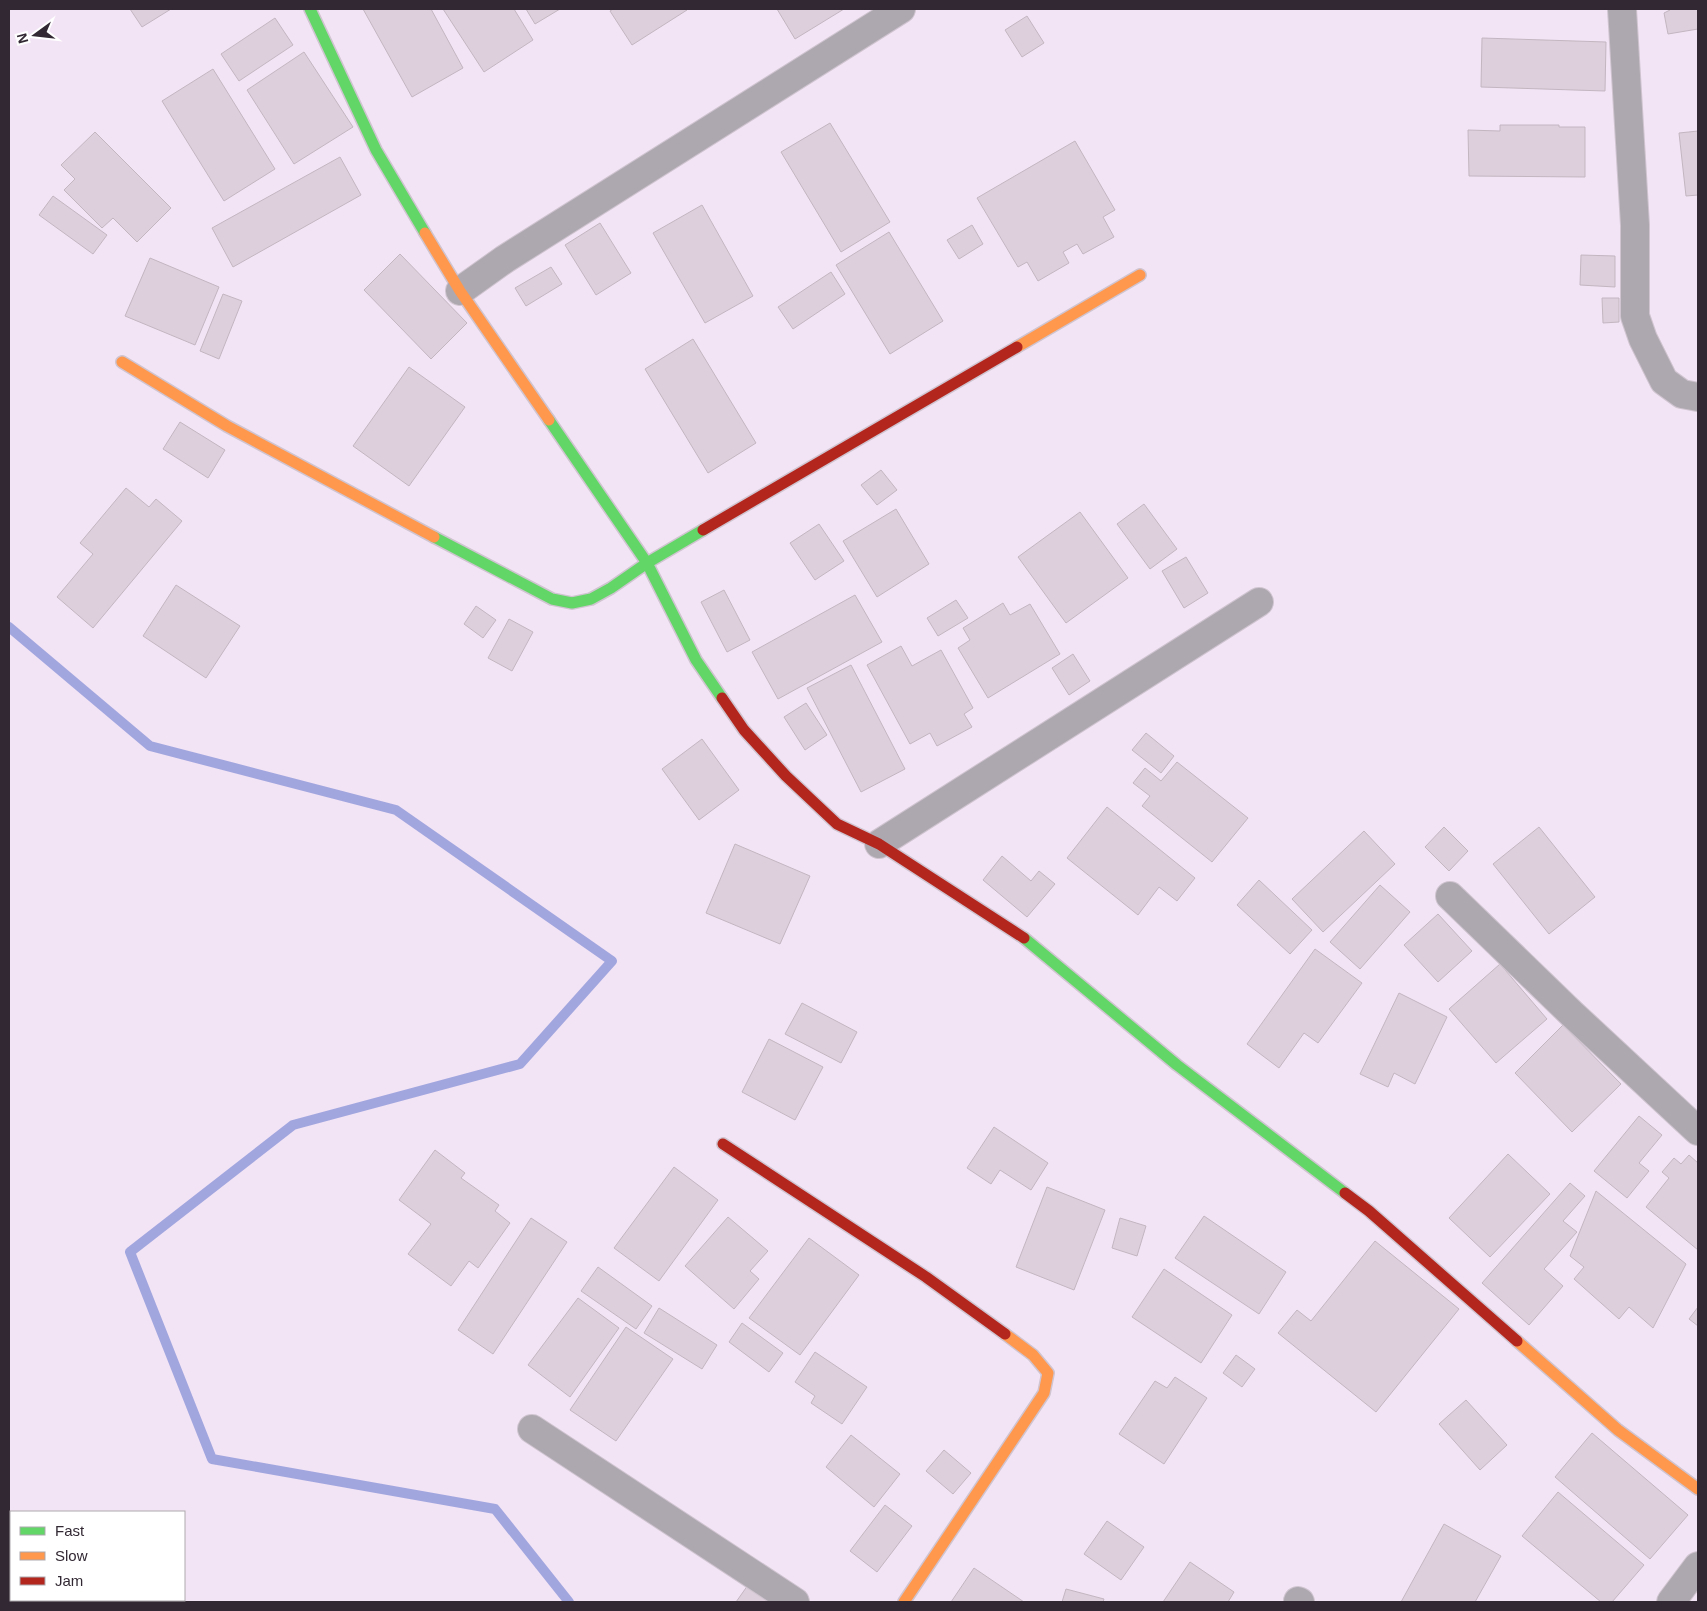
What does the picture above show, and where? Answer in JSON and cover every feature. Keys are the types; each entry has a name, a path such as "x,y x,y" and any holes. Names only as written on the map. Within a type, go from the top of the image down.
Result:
{"street":[{"path":"310,9 376,150 460,291 647,563 696,660 744,730 786,776 837,824 879,844 1027,940 1177,1065 1369,1211 1618,1430 1698,1489"},
{"path":"460,291 505,259 901,9"},
{"path":"1622,9 1635,225 1635,316 1643,339 1664,381 1682,394 1698,397"},
{"path":"122,362 267,448 552,599 573,603 594,598 617,585 647,563 1140,275"},
{"path":"879,844 1259,602"},
{"path":"1450,896 1571,1013 1698,1131"},
{"path":"723,1144 926,1278 1034,1356 1048,1372 1044,1394 904,1602"},
{"path":"532,1429 795,1602"},
{"path":"1682,1598 1698,1566"}],"building":[{"path":"130,9 171,9 142,27"},
{"path":"363,9 431,9 463,68 412,97"},
{"path":"443,9 514,9 533,40 484,72"},
{"path":"526,9 560,9 535,24"},
{"path":"613,9 687,10 632,45 610,11"},
{"path":"777,9 844,9 795,39"},
{"path":"1669,9 1698,9 1698,29 1668,34 1664,13"},
{"path":"1027,16 1044,43 1022,57 1005,30"},
{"path":"275,18 293,45 239,81 221,54"},
{"path":"1482,38 1606,42 1605,91 1481,87"},
{"path":"304,52 353,127 294,164 247,90"},
{"path":"213,69 275,169 224,201 162,101"},
{"path":"830,123 890,222 841,252 781,152"},
{"path":"1500,125 1585,127 1585,177 1469,176 1468,130 1500,131"},
{"path":"1698,131 1698,195 1686,196 1679,133"},
{"path":"95,132 171,208 137,242 113,218 102,228 64,190 75,179 61,165"},
{"path":"1075,141 1115,210 1103,217 1114,237 1083,254 1077,244 1063,252 1069,263 1038,281 1027,262 1018,267 977,198"},
{"path":"340,157 361,195 233,267 212,228"},
{"path":"53,196 107,235 93,254 39,215"},
{"path":"702,205 753,296 705,323 653,233"},
{"path":"600,223 631,273 596,295 565,245"},
{"path":"972,225 983,244 959,259 947,240"},
{"path":"889,232 943,321 890,354 836,265"},
{"path":"400,254 467,323 431,359 364,290"},
{"path":"1581,255 1615,256 1615,287 1580,285"},
{"path":"150,258 219,287 195,345 125,316"},
{"path":"551,267 562,284 526,306 515,288"},
{"path":"831,272 845,294 793,329 778,307"},
{"path":"223,294 242,301 219,359 200,351"},
{"path":"1602,298 1619,298 1619,322 1603,323"},
{"path":"693,339 756,443 708,473 645,369"},
{"path":"409,367 465,407 409,486 353,446"},
{"path":"180,422 225,450 208,478 163,449"},
{"path":"881,470 897,490 877,505 861,485"},
{"path":"126,488 149,507 156,499 182,521 93,628 57,597 93,554 80,543"},
{"path":"1144,504 1177,549 1150,569 1117,524"},
{"path":"896,509 929,564 877,597 843,541"},
{"path":"1080,512 1128,578 1066,623 1018,557"},
{"path":"819,524 844,561 815,580 790,543"},
{"path":"1186,557 1208,593 1184,608 1162,571"},
{"path":"176,585 240,626 206,678 143,636"},
{"path":"724,590 750,640 727,652 701,602"},
{"path":"855,595 882,642 778,699 752,652"},
{"path":"956,600 968,618 938,636 927,618"},
{"path":"1003,603 1010,615 1030,604 1060,654 988,698 958,648 970,640 963,628"},
{"path":"476,606 496,620 483,638 464,624"},
{"path":"509,619 533,632 512,671 488,658"},
{"path":"901,646 912,666 941,650 973,708 964,714 972,727 937,746 930,733 910,744 867,665"},
{"path":"1073,654 1090,681 1069,695 1052,668"},
{"path":"851,665 905,769 861,792 807,688"},
{"path":"806,703 827,735 805,750 784,717"},
{"path":"1146,733 1174,756 1161,773 1132,750"},
{"path":"702,739 739,790 699,820 662,769"},
{"path":"1177,762 1248,818 1212,862 1142,806 1150,796 1133,783 1145,768 1161,781"},
{"path":"1107,807 1195,878 1177,901 1159,887 1138,915 1067,858"},
{"path":"1444,827 1468,851 1449,871 1425,847"},
{"path":"1539,827 1595,897 1549,934 1493,864"},
{"path":"1364,831 1395,864 1323,932 1292,899"},
{"path":"735,844 810,876 780,944 706,913"},
{"path":"1002,856 1031,881 1039,871 1055,884 1027,917 983,880"},
{"path":"1259,880 1312,930 1290,954 1237,905"},
{"path":"1380,885 1410,912 1360,969 1330,942"},
{"path":"1438,914 1472,951 1438,982 1404,945"},
{"path":"1315,949 1362,983 1318,1043 1304,1033 1279,1068 1247,1044"},
{"path":"1500,964 1547,1019 1496,1063 1449,1009"},
{"path":"1399,993 1447,1017 1415,1084 1394,1073 1388,1087 1360,1074"},
{"path":"802,1003 857,1032 841,1063 785,1034"},
{"path":"1563,1025 1621,1084 1572,1132 1515,1073"},
{"path":"769,1039 823,1067 795,1120 742,1092"},
{"path":"1639,1116 1662,1135 1639,1163 1649,1171 1627,1198 1594,1171"},
{"path":"994,1127 1048,1163 1031,1190 1000,1170 991,1184 967,1168"},
{"path":"435,1150 465,1173 461,1178 499,1205 495,1211 510,1223 478,1268 469,1261 451,1286 408,1254 431,1224 399,1200"},
{"path":"1508,1154 1550,1194 1490,1257 1449,1218"},
{"path":"1689,1155 1698,1163 1698,1250 1646,1207 1669,1178 1662,1172 1674,1158 1681,1164"},
{"path":"674,1167 718,1200 659,1281 614,1248"},
{"path":"1570,1183 1585,1196 1563,1221 1577,1232 1544,1269 1563,1286 1529,1325 1482,1283"},
{"path":"1047,1187 1105,1210 1074,1290 1016,1267"},
{"path":"1596,1191 1686,1264 1653,1328 1629,1307 1619,1319 1574,1279 1584,1267 1570,1256"},
{"path":"1204,1216 1286,1272 1259,1314 1175,1258"},
{"path":"728,1217 768,1251 750,1271 759,1279 734,1309 685,1266"},
{"path":"531,1218 567,1242 493,1354 458,1330"},
{"path":"1120,1218 1146,1226 1137,1256 1112,1248"},
{"path":"809,1238 859,1275 800,1355 749,1318"},
{"path":"1375,1241 1459,1309 1376,1412 1278,1333 1297,1310 1311,1321"},
{"path":"598,1267 652,1306 636,1329 581,1291"},
{"path":"1164,1269 1232,1315 1201,1363 1132,1317"},
{"path":"578,1298 619,1328 570,1397 528,1365"},
{"path":"1698,1307 1698,1326 1689,1319"},
{"path":"659,1308 717,1345 702,1369 644,1333"},
{"path":"742,1323 783,1353 769,1372 729,1342"},
{"path":"626,1327 673,1359 616,1441 570,1410"},
{"path":"815,1352 867,1387 842,1424 811,1403 815,1396 795,1382"},
{"path":"1236,1355 1255,1369 1242,1387 1223,1373"},
{"path":"1175,1377 1207,1398 1164,1464 1119,1434 1155,1381 1167,1388"},
{"path":"1466,1400 1507,1445 1480,1470 1439,1424"},
{"path":"1592,1433 1688,1515 1650,1559 1555,1477"},
{"path":"851,1435 900,1474 874,1507 826,1467"},
{"path":"944,1450 971,1473 953,1494 926,1471"},
{"path":"1558,1492 1644,1565 1612,1602 1601,1602 1522,1536"},
{"path":"885,1505 912,1526 877,1572 850,1551"},
{"path":"1107,1521 1144,1547 1121,1580 1084,1554"},
{"path":"1444,1524 1501,1556 1475,1602 1401,1602"},
{"path":"1190,1562 1234,1592 1228,1602 1163,1602"},
{"path":"974,1568 1024,1602 951,1602"},
{"path":"748,1585 774,1602 736,1602"},
{"path":"1066,1589 1104,1599 1103,1602 1062,1602"}],"waterway":[{"path":"9,627 150,746 396,810 612,961 520,1064 293,1125 130,1252 212,1459 495,1509 569,1602"}],"traffic: fast":[{"path":"310,9 376,150 425,233"},
{"path":"549,420 647,563 696,660 722,698"},
{"path":"434,537 552,599 572,603 591,599 611,588 647,563 703,530"},
{"path":"1024,938 1177,1065 1345,1193"}],"traffic: slow":[{"path":"425,233 460,291 549,420"},
{"path":"1017,347 1140,275"},
{"path":"122,362 227,426 434,537"},
{"path":"904,1602 1044,1393 1048,1373 1033,1355 1005,1334"},
{"path":"1517,1341 1618,1430 1698,1489"}],"traffic: jam":[{"path":"703,530 1017,347"},
{"path":"722,698 744,730 786,776 837,824 879,844 1024,938"},
{"path":"723,1144 926,1277 1005,1334"},
{"path":"1345,1193 1369,1211 1517,1341"}]}
